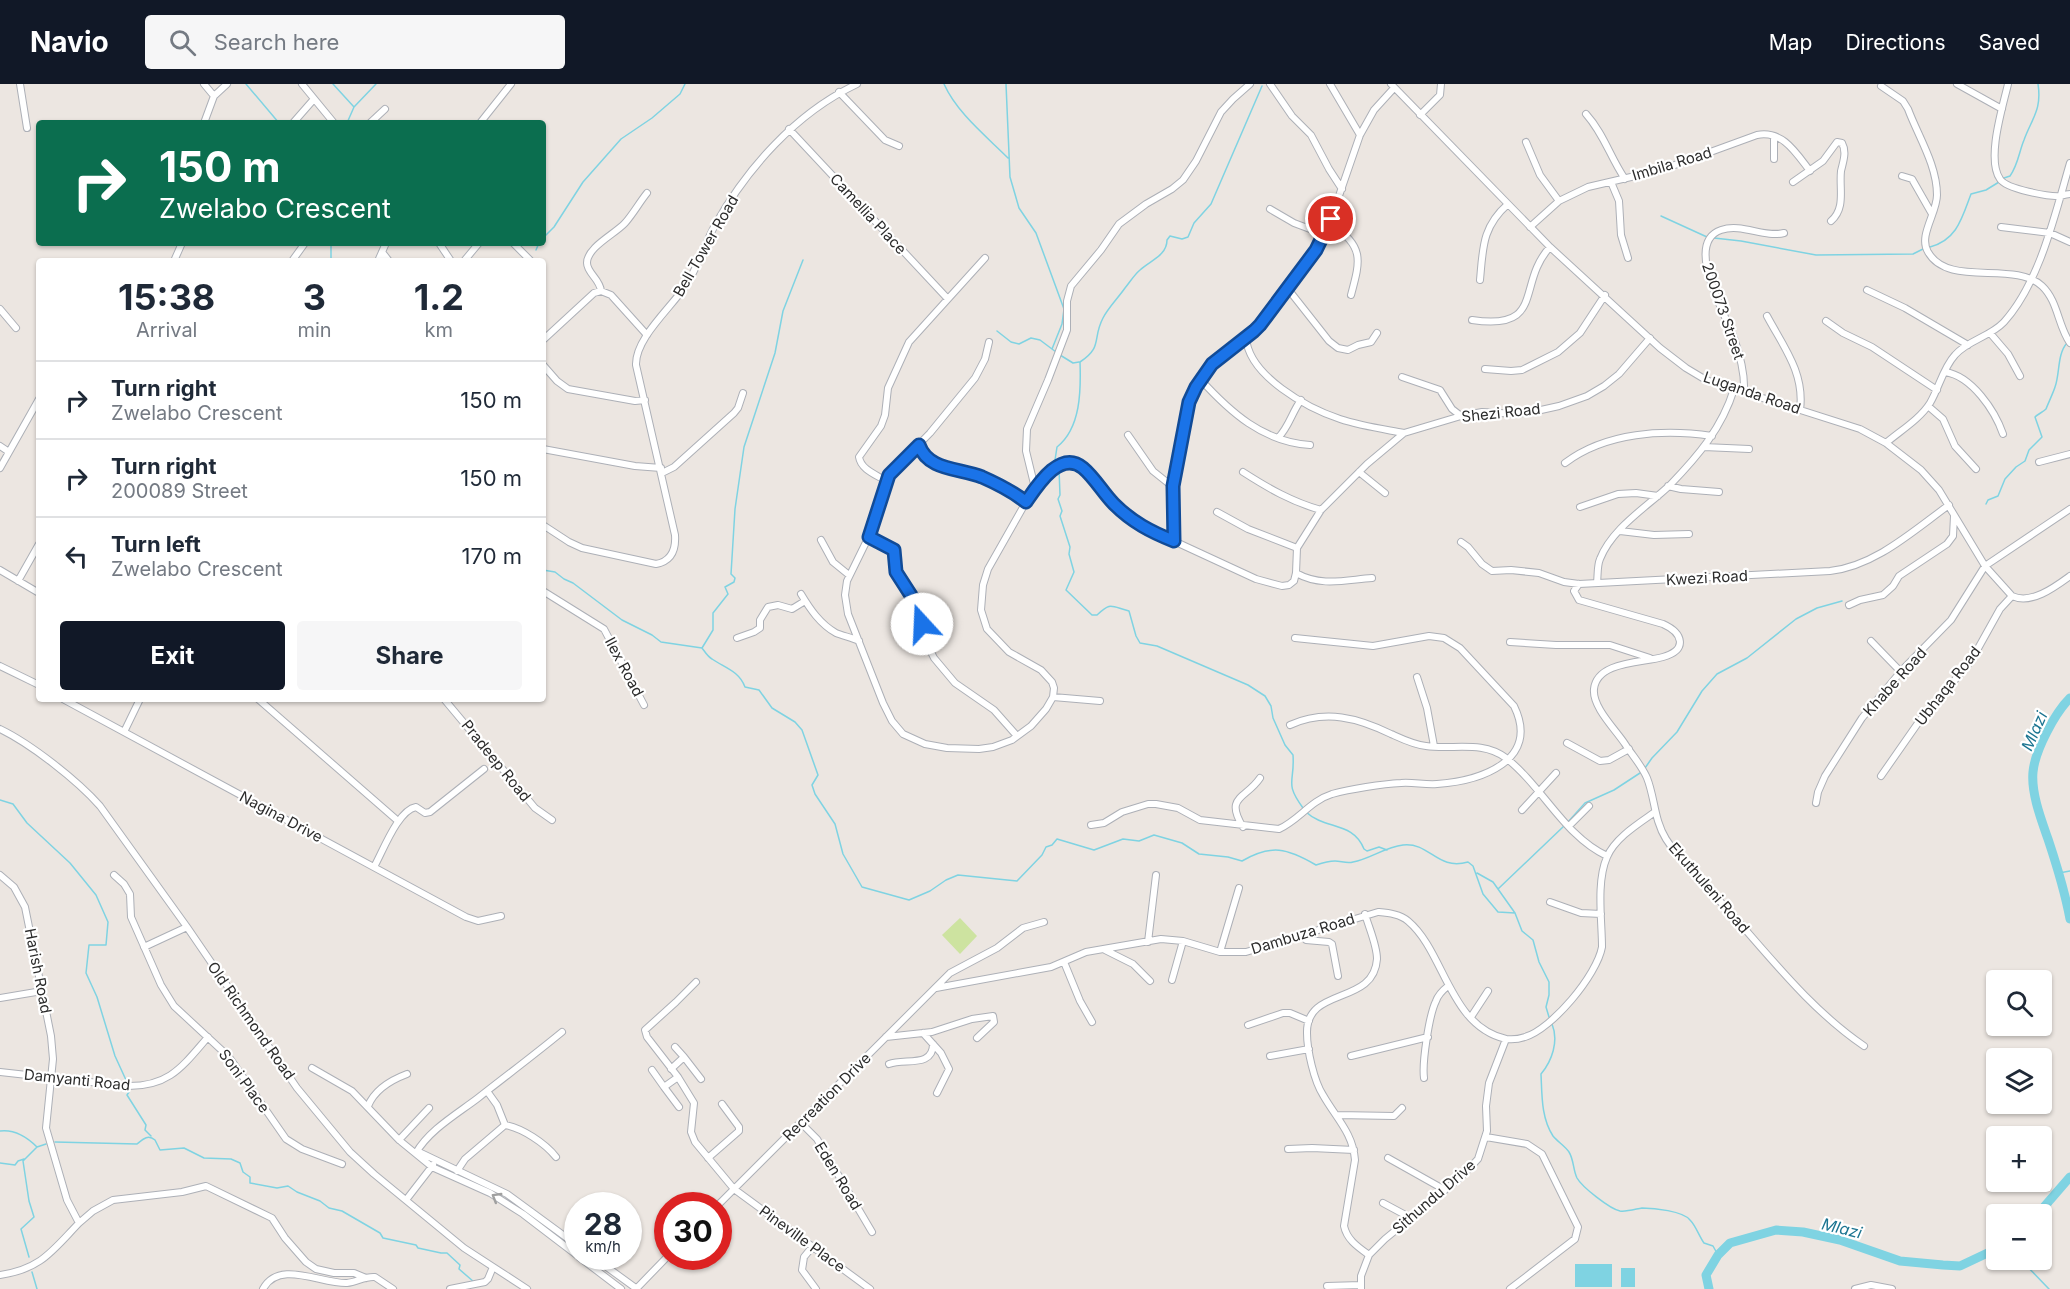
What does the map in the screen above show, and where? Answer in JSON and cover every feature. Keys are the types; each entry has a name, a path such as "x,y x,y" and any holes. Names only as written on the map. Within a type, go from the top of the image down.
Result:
{"street":[{"path":"20,84 27,128"},
{"path":"204,84 214,96"},
{"path":"205,120 214,96 226,84"},
{"path":"303,84 332,120"},
{"path":"482,120 511,84"},
{"name":"Bell Tower Road","path":"546,527 569,542 597,552 650,564 662,563 672,554 676,543 675,535 636,358 647,335 685,286 713,230 750,174 789,129 839,92 857,84"},
{"path":"1035,489 1026,450 1026,435 1066,330 1068,292 1119,224 1183,180 1196,161 1221,112 1250,84"},
{"path":"1270,84 1292,116 1311,135 1342,189"},
{"path":"1330,84 1360,135"},
{"path":"1420,115 1440,95 1441,84"},
{"path":"1957,84 2002,109"},
{"path":"2008,84 1996,136 1995,156 1999,178 2007,186 2014,188 2061,196 2070,194"},
{"path":"1174,541 1173,486 1189,402 1200,380 1212,364 1254,331 1316,250 1329,224 1360,135 1374,110 1392,86"},
{"name":"Luganda Road","path":"1392,86 1550,247 1686,368 1706,380 1860,429 1886,442 1921,470 1939,490 1985,566 2012,596"},
{"path":"1881,86 1903,101 1908,109 1924,147 1936,185 1937,197 1924,242 1928,253 1934,261 1948,268 2031,279 2049,294 2064,335 2070,343"},
{"path":"839,92 885,140 898,146"},
{"path":"296,120 314,99"},
{"path":"373,120 385,109"},
{"path":"1586,114 1603,135 1611,158 1625,179"},
{"name":"Camellia Place","path":"789,129 947,298"},
{"name":"Imbila Road","path":"1530,227 1559,201 1588,187 1661,171 1757,135 1774,136"},
{"path":"1774,159 1774,136 1790,145 1810,171"},
{"path":"1526,142 1540,175 1559,201"},
{"path":"1792,182 1826,158 1835,144 1840,142 1845,149 1841,173 1841,198 1838,213 1831,221"},
{"path":"1886,442 1928,406 1956,354 1990,333 2012,311 2031,279 2050,233 2070,163"},
{"path":"1902,176 1912,179 1932,214"},
{"path":"1611,182 1619,201 1621,235 1628,258"},
{"path":"601,291 597,279 587,267 590,253 625,223 647,194"},
{"path":"1480,280 1487,230 1491,221 1508,204"},
{"path":"1270,209 1294,223 1317,232 1329,224"},
{"path":"1329,224 1345,235 1358,252 1358,271 1351,295"},
{"path":"2001,227 2050,233 2070,242"},
{"name":"200073 Street","path":"1744,392 1743,370 1735,340 1707,271 1706,244 1715,233 1727,229 1785,233"},
{"path":"379,258 385,246"},
{"path":"466,258 476,246"},
{"path":"516,246 528,258"},
{"path":"1472,320 1505,321 1520,314 1528,298 1538,262 1550,247"},
{"path":"382,252 387,258"},
{"path":"886,482 864,467 859,457 881,426 885,415 888,388 904,351 917,332 985,258"},
{"path":"1288,289 1329,341 1338,348 1346,350 1371,342 1377,333"},
{"path":"1867,290 1905,308 1968,345"},
{"path":"546,337 594,293 601,291 611,296 647,335"},
{"path":"1485,369 1522,370 1558,352 1580,333 1605,295"},
{"path":"0,309 16,328"},
{"path":"1767,316 1797,371 1801,392 1800,410"},
{"path":"1826,321 1843,333 1872,346 1937,390"},
{"path":"1990,333 2008,354 2020,376"},
{"path":"1246,338 1247,351 1253,360 1280,387 1301,400 1321,412 1343,420 1404,433"},
{"name":"Shezi Road","path":"1297,548 1322,510 1359,472 1404,433 1461,416 1482,412 1516,414 1532,412 1587,396 1619,374 1650,338"},
{"path":"989,342 985,358 975,378 919,445 894,468 886,482 881,506 869,537 849,575 846,589 847,607 883,703 892,722 910,738 925,744 947,748 979,749 1006,742 1040,717 1053,696 1054,688 1048,675 1001,646 987,629 981,610 982,585 988,569 1026,502 1035,489 1056,468 1063,464 1076,464 1085,470 1113,503 1132,520 1153,533 1269,584 1289,585 1293,581 1296,573 1297,548 1248,530 1217,512"},
{"path":"546,369 568,389 635,401 645,400"},
{"path":"1945,372 1959,377 1981,394 2003,434"},
{"path":"1402,377 1440,390 1452,409 1461,416"},
{"path":"1200,380 1247,424 1258,431 1310,445"},
{"path":"1597,582 1600,560 1620,531 1668,486 1704,447 1725,414 1734,389"},
{"path":"546,450 661,470 674,467 734,413 743,393"},
{"path":"1278,438 1301,400"},
{"path":"0,468 36,404"},
{"path":"1928,406 1943,419 1955,446 1976,470"},
{"path":"1566,463 1584,450 1619,438 1676,433 1712,436"},
{"path":"1128,435 1152,471 1173,486"},
{"path":"919,445 921,452 938,465 980,477 1007,489 1026,502"},
{"path":"0,446 9,452"},
{"path":"1704,447 1749,449"},
{"path":"2039,462 2070,454"},
{"path":"1243,472 1281,495 1322,510"},
{"path":"1359,472 1385,493"},
{"path":"1668,486 1719,492"},
{"path":"1580,507 1618,494 1636,493 1658,496"},
{"name":"Kwezi Road","path":"1461,542 1482,564 1492,570 1539,573 1564,582 1579,584 1841,570 1877,555 1949,505"},
{"path":"1985,566 2070,509"},
{"path":"1850,605 1860,600 1883,595 1893,586 1899,576 1947,544 1953,536 1954,516"},
{"path":"1620,531 1654,535 1689,534"},
{"path":"869,537 894,550 896,572 916,603 927,644 934,658 955,683 994,710 1017,736"},
{"path":"821,540 832,562 849,575"},
{"path":"18,580 36,549"},
{"name":"Khabe Road","path":"1816,803 1820,785 1874,702 1951,620 1985,566"},
{"path":"0,570 36,591"},
{"path":"1296,573 1312,580 1331,583 1371,578"},
{"path":"2012,596 2032,597 2054,588 2070,576"},
{"name":"Ekuthuleni Road","path":"1579,584 1574,591 1579,600 1673,629 1680,639 1674,653 1619,665 1608,670 1596,682 1594,691 1602,713 1629,749 1646,777 1655,812 1667,840 1822,1014 1864,1046"},
{"name":"Ilex Road","path":"546,593 604,629 644,705"},
{"path":"801,594 812,612 832,630 859,642"},
{"name":"Ubhaqa Road","path":"1881,776 1918,723 1971,661 1995,617 2012,596"},
{"path":"736,638 759,628 760,620 768,607 778,605 792,609 805,601"},
{"path":"1091,825 1104,823 1122,812 1148,804 1156,804 1178,808 1200,820 1279,830 1309,805 1333,794 1398,783 1435,784 1457,781 1500,768 1509,760 1520,739 1519,715 1514,706 1460,648 1450,641 1436,636 1373,646 1295,638"},
{"path":"1871,641 1901,672"},
{"path":"1510,642 1610,645 1653,659"},
{"path":"0,666 36,684"},
{"path":"1417,677 1427,708 1434,747"},
{"path":"1053,696 1100,700"},
{"name":"Nagina Drive","path":"69,702 472,920 483,921 501,916"},
{"path":"124,732 139,702"},
{"path":"261,702 399,821"},
{"name":"Pradeep Road","path":"447,702 535,808 552,820"},
{"path":"1290,724 1309,717 1351,718 1405,741 1424,746 1477,746 1493,751 1509,760 1587,845 1607,856"},
{"name":"Old Richmond Road","path":"0,729 49,762 90,795 187,927 313,1109 350,1152 464,1248 527,1289"},
{"path":"1567,743 1600,761 1609,760 1629,749"},
{"path":"374,867 399,821 414,807 425,813 430,812 484,769"},
{"path":"1522,810 1556,773"},
{"path":"1243,827 1236,814 1236,804 1242,794 1251,789 1260,778"},
{"path":"1569,826 1589,806"},
{"path":"1506,1039 1526,1037 1542,1028 1554,1018 1593,972 1600,959 1602,948 1602,878 1607,856 1628,832 1655,812"},
{"name":"Harish Road","path":"0,874 14,887 25,907 51,1036 53,1059 46,1128 67,1200 80,1223"},
{"name":"Soni Place","path":"114,875 124,884 130,894 131,917 167,996 180,1014 229,1057 286,1139 296,1146 342,1164"},
{"path":"1148,942 1156,875"},
{"path":"1220,951 1239,888"},
{"path":"1550,902 1581,913 1601,914"},
{"name":"Dambuza Road","path":"936,988 1035,970 1100,949 1172,939 1220,951 1246,952 1365,914 1385,912 1407,919 1427,945 1448,986 1471,1017 1489,1034 1506,1039"},
{"path":"1327,1286 1361,1287 1361,1275 1369,1255 1348,1238 1344,1226 1353,1175 1354,1150 1349,1133 1320,1090 1315,1077 1306,1032 1317,1007 1357,990 1371,978 1377,957 1365,914"},
{"name":"Recreation Drive","path":"731,1192 950,973 997,948 1023,928 1044,922"},
{"path":"144,947 187,927"},
{"path":"1302,936 1306,939 1332,944 1338,976"},
{"path":"1172,980 1183,941"},
{"path":"1100,949 1109,950 1133,964 1150,981"},
{"path":"1064,962 1080,1001 1092,1022"},
{"name":"Pineville Place","path":"696,982 645,1030 647,1037 678,1077 694,1103 692,1136 734,1189 870,1289"},
{"path":"1424,1078 1434,1004 1448,986"},
{"path":"0,998 42,991"},
{"path":"1471,1017 1488,991"},
{"path":"1248,1025 1283,1013 1290,1013 1309,1021"},
{"path":"886,1037 938,1031 972,1019 993,1017 994,1022 977,1038"},
{"path":"414,1151 425,1139 562,1032"},
{"path":"923,1033 941,1053 949,1069 937,1093"},
{"name":"Damyanti Road","path":"0,1072 126,1086 157,1083 175,1074 208,1037"},
{"path":"1351,1056 1428,1037"},
{"name":"Sithundu Drive","path":"1369,1255 1462,1176 1478,1159 1486,1137 1486,1095 1506,1039"},
{"path":"889,1064 928,1058 933,1051 933,1044"},
{"path":"675,1047 701,1078"},
{"path":"1270,1056 1309,1049"},
{"path":"671,1069 684,1057"},
{"path":"312,1068 352,1091 399,1140 432,1167 490,1193 564,1246"},
{"path":"652,1070 679,1107"},
{"path":"368,1106 371,1099 385,1085 407,1074"},
{"path":"664,1087 678,1077"},
{"path":"487,1091 501,1113 505,1125 525,1134 556,1157"},
{"path":"708,1158 739,1131 739,1127 722,1104"},
{"path":"399,1140 429,1108"},
{"path":"1337,1115 1394,1116 1402,1108"},
{"name":"Eden Road","path":"801,1123 816,1139 872,1232"},
{"path":"454,1176 465,1159 505,1125"},
{"path":"1486,1137 1527,1144 1538,1150 1577,1223 1578,1234 1575,1239 1510,1289"},
{"path":"1288,1149 1354,1150"},
{"path":"414,1151 458,1169 507,1194 564,1236"},
{"path":"1388,1158 1445,1190"},
{"path":"406,1200 437,1160"},
{"path":"0,1275 26,1270 36,1265 104,1203 118,1199 185,1192 202,1186 211,1187 272,1218 285,1238 306,1262 316,1269 334,1273 354,1273 366,1278 378,1279 393,1289"},
{"path":"1383,1203 1411,1218"},
{"path":"813,1246 804,1257 802,1270 816,1289"},
{"path":"450,1289 485,1282 493,1267"},
{"path":"596,1270 621,1289"},
{"path":"611,1270 637,1289 655,1270"},
{"path":"263,1289 269,1280 282,1275 348,1283 366,1278"},
{"path":"1855,1289 1871,1285 1892,1289"}],"green space":[{"path":"960,918 977,936 960,954 942,935"}],"water":[{"path":"1575,1264 1612,1264 1612,1287 1575,1287"},
{"path":"1621,1268 1635,1268 1635,1287 1621,1287"}],"waterway":[{"path":"246,84 276,120"},
{"path":"333,84 354,107"},
{"path":"348,120 354,107 376,84"},
{"path":"546,235 554,227 583,182 621,139 652,118 680,94 685,84"},
{"path":"944,84 956,105 1008,158"},
{"path":"1006,84 1010,177 1019,208 1036,233 1064,309 1062,324 1052,349"},
{"path":"2004,178 2010,176 2015,167 2035,114 2039,101 2038,84"},
{"path":"1057,464 1055,460 1057,447 1071,430 1078,408 1080,362 1092,352 1103,318 1136,274 1161,254 1170,236 1182,239 1188,237 1194,223 1211,204 1262,86"},
{"path":"1930,247 1947,239 1957,227 1971,194 1986,190 1999,182"},
{"path":"1661,216 1707,237"},
{"path":"1714,238 1816,255 1913,254 1923,249"},
{"path":"331,246 331,258"},
{"path":"536,250 538,246"},
{"path":"702,648 713,630 713,613 728,594 725,587 734,582 735,578 731,574 735,509 744,447 775,353 783,311 803,260"},
{"path":"997,331 1011,342 1019,344 1031,338 1040,340 1056,352"},
{"path":"1986,504 1988,500 1998,496 2005,479 2025,461 2029,450 2042,437 2035,417 2046,409 2057,382 2060,358 2067,343"},
{"path":"1060,355 1073,363 1079,362"},
{"path":"1059,469 1060,495 1058,499 1062,511 1060,516 1070,547 1069,554 1074,572 1066,590 1092,615 1097,615 1111,606 1129,611 1140,643 1157,646 1248,685 1265,696 1285,745 1293,755 1292,787 1303,808"},
{"path":"546,570 555,572 573,583 622,620 661,642 702,648 711,658 735,673 745,687 759,690 772,708 795,722 802,730 818,775 812,785 815,794 835,824 843,854 862,887 909,900 958,875 1017,881 1042,855 1046,847 1052,845 1057,839 1094,850 1123,839 1139,841 1154,835 1182,843 1199,854 1242,861 1262,852 1279,850 1316,865 1333,861 1351,863 1396,846 1412,845 1449,863 1468,862 1473,866 1483,894 1498,912 1515,913 1522,931 1533,940 1539,962 1549,982 1546,1007 1549,1017"},
{"path":"1645,768 1677,732 1702,691 1717,674 1747,658 1796,619 1817,608 1842,601"},
{"name":"Mlazi","path":"2070,698 2047,732 2033,772 2037,806 2070,919"},
{"path":"1568,822 1585,803 1614,790 1640,773"},
{"path":"0,800 13,804 27,823 70,863 96,895 108,922 106,945 89,945 86,973 97,997 115,1056 126,1080"},
{"path":"1306,812 1313,818 1353,834 1367,851 1379,847 1387,850"},
{"path":"1498,889 1564,826"},
{"path":"2059,873 2070,871"},
{"path":"1477,873 1493,882 1515,913"},
{"path":"1552,1024 1555,1037 1553,1050 1541,1074 1543,1106 1549,1129 1569,1152 1577,1178 1597,1197 1620,1211 1654,1209 1675,1212 1686,1217 1694,1225 1704,1243 1713,1246 1718,1255"},
{"path":"129,1092 127,1095 146,1125 145,1130 151,1136"},
{"path":"0,1131 20,1134 37,1147 46,1144"},
{"path":"55,1142 137,1144 150,1137 155,1140 160,1150 184,1148 204,1158 231,1159 240,1163 243,1172 250,1177 250,1183 277,1188 288,1186 320,1201 329,1208 342,1211 380,1233 383,1238 447,1253 460,1265 459,1269 474,1282"},
{"path":"29,1257 21,1229 34,1217 29,1201 23,1161 37,1147"},
{"path":"0,1163 15,1165 24,1159"},
{"name":"Mlazi","path":"2047,1204 2070,1177"},
{"name":"Mlazi","path":"1709,1289 1706,1275 1718,1255 1730,1243 1776,1230 1803,1232 1840,1240 1900,1261 1960,1266 1986,1254"},
{"path":"2031,1270 2049,1289"},
{"path":"32,1272 37,1289"}],"route":[{"path":"922,624 914,600 896,572 894,550 869,537 881,506 886,482 902,460 919,445 921,452 938,465 980,477 1007,489 1026,502 1049,473 1063,464 1076,464 1085,470 1113,503 1137,524 1174,541 1173,486 1189,402 1196,387 1212,364 1260,325 1316,250 1331,219"}]}
